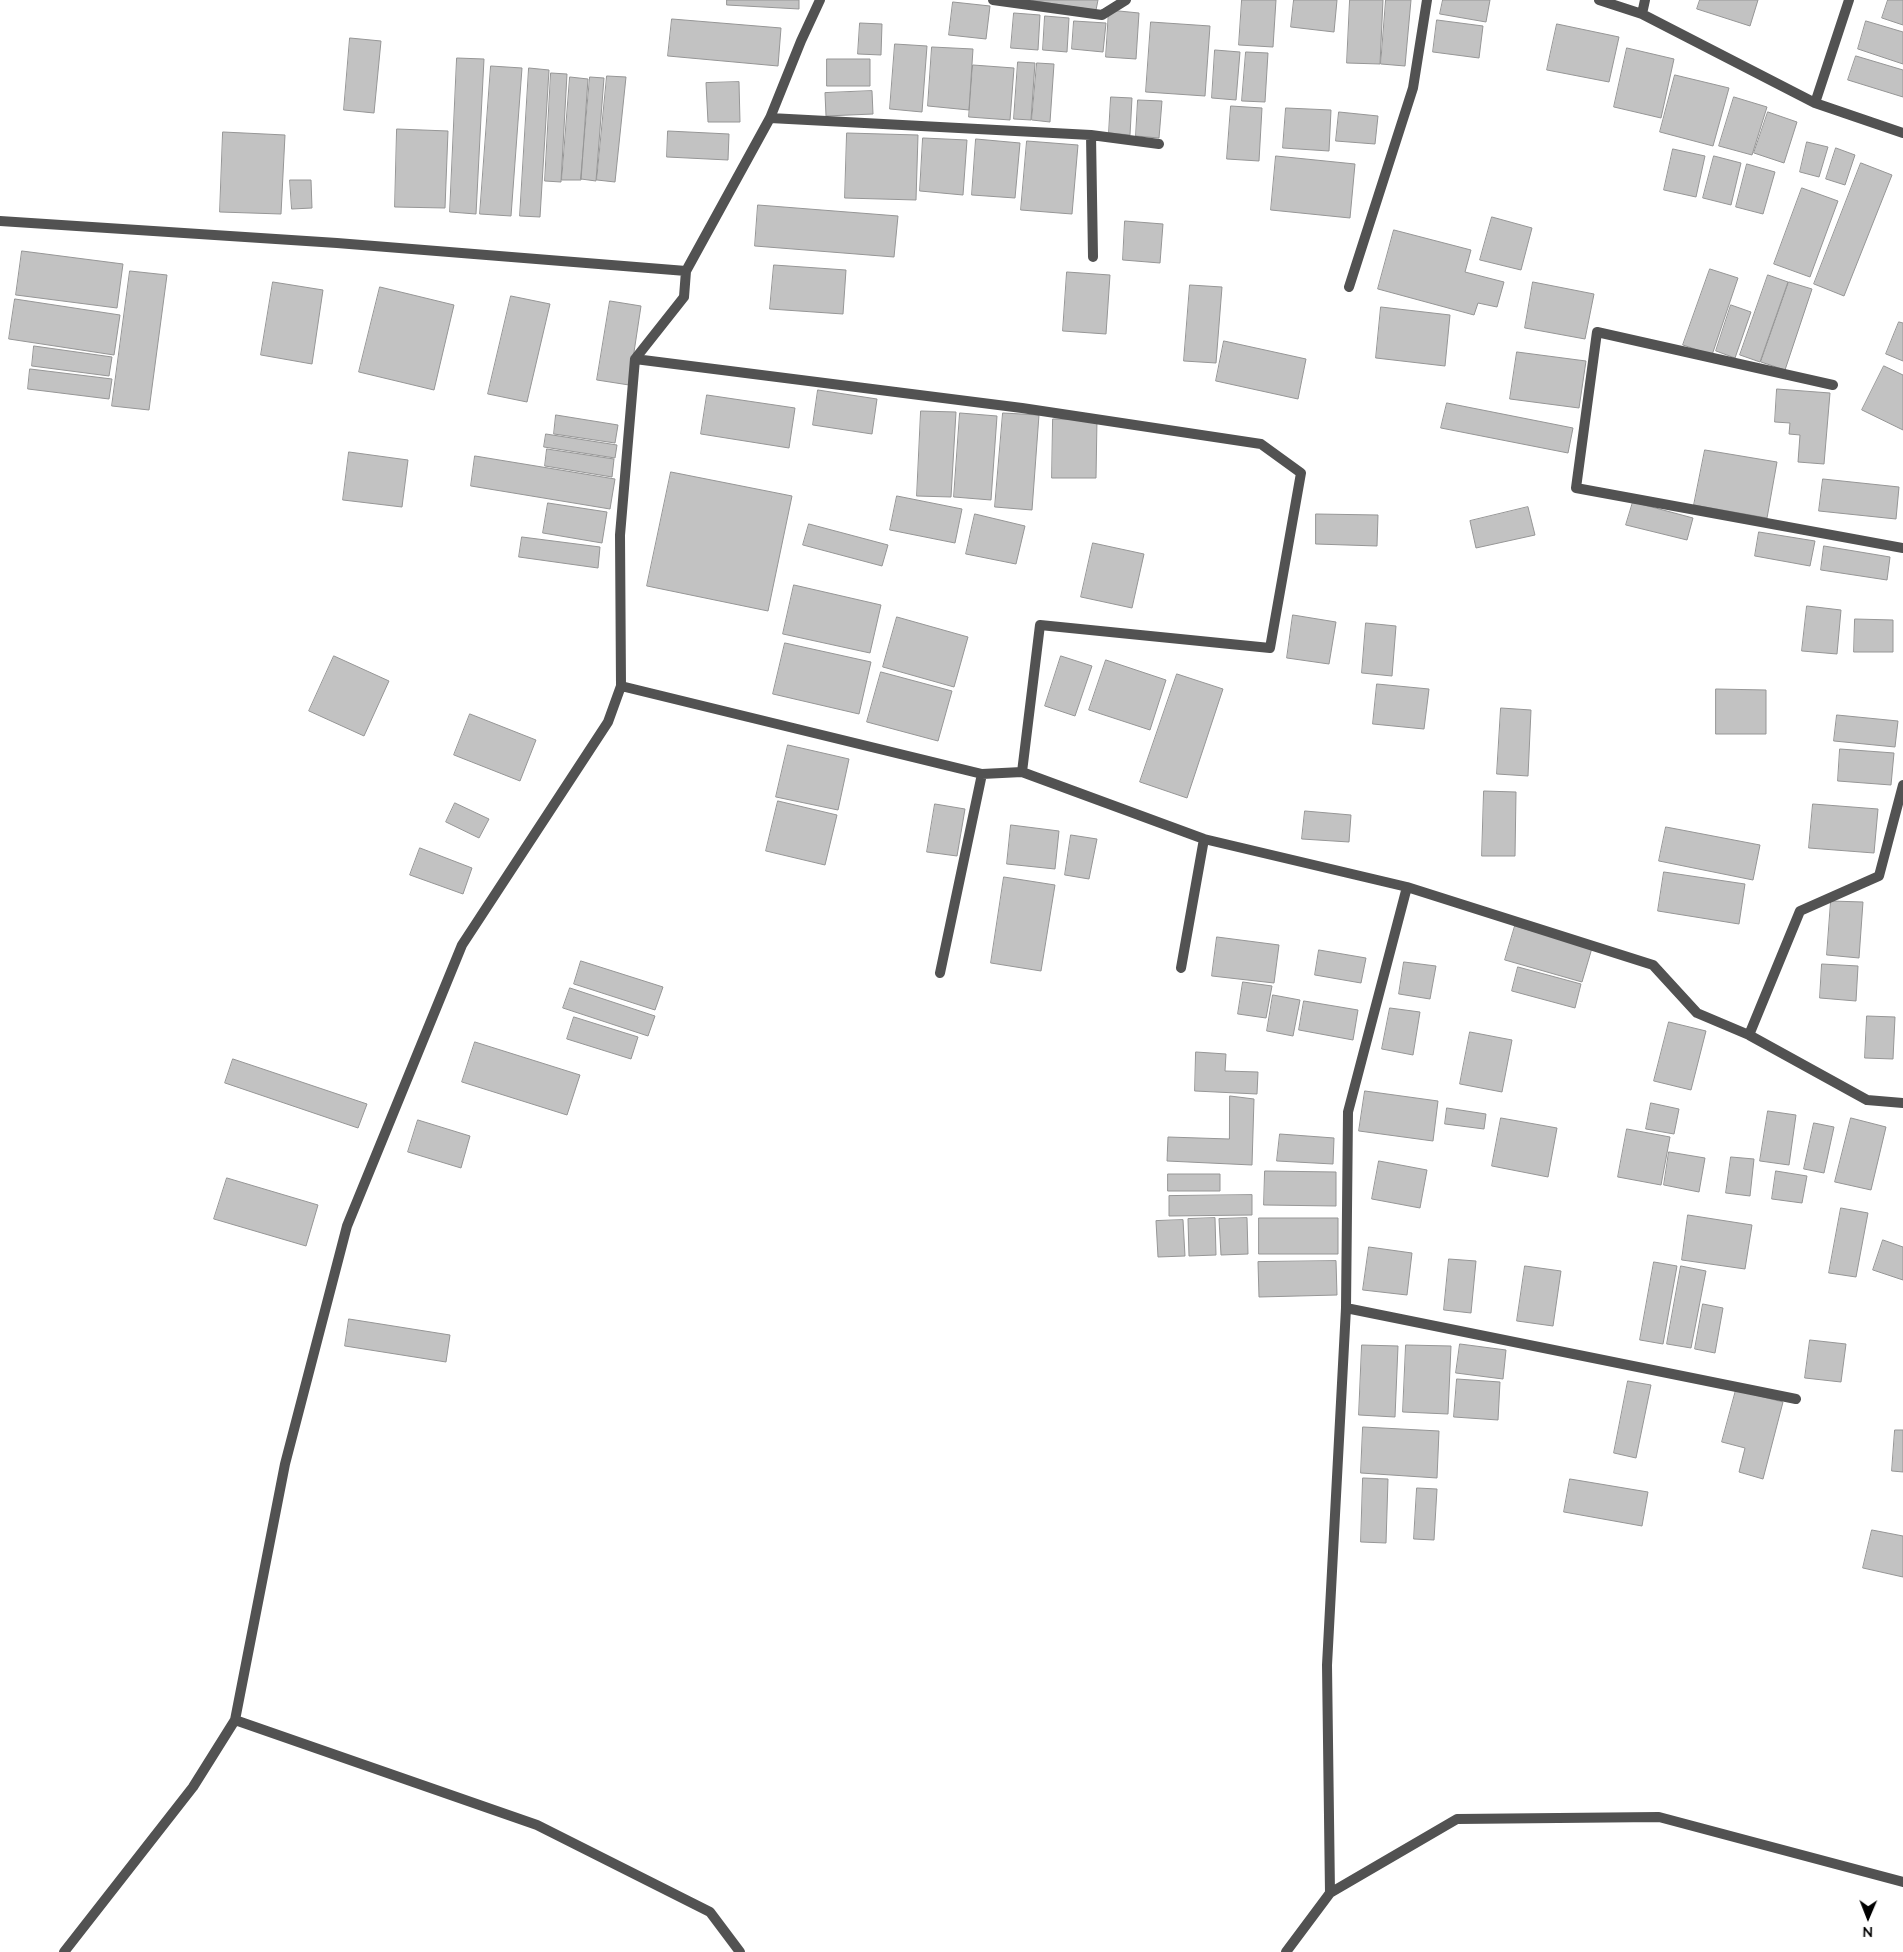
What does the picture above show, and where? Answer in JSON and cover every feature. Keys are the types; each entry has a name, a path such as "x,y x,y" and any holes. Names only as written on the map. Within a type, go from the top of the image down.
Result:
{"street":[{"path":"64,1952 193,1787 235,1720 285,1464 347,1226 462,944 608,722 621,686 620,535 635,359 684,297 686,271 770,118 820,0"},
{"path":"993,0 1102,15 1126,0"},
{"path":"1349,287 1413,88 1428,0"},
{"path":"1599,0 1642,14 1815,103 1903,133"},
{"path":"1642,14 1645,0"},
{"path":"1815,103 1849,0"},
{"path":"770,118 1091,135 1159,144"},
{"path":"1091,135 1093,256"},
{"path":"0,221 327,243 686,271"},
{"path":"1833,385 1597,332 1576,488 1903,548"},
{"path":"635,359 1022,408 1261,444 1301,473 1270,648 1040,625 1022,772"},
{"path":"621,686 982,774 1022,772 1204,839 1407,886 1653,965 1697,1013 1749,1035 1867,1100 1903,1103"},
{"path":"940,973 982,774"},
{"path":"1749,1035 1800,911 1879,876 1903,785"},
{"path":"1181,968 1204,839"},
{"path":"1330,1893 1328,1665 1346,1308 1348,1112 1407,886"},
{"path":"1346,1308 1796,1399"},
{"path":"235,1720 537,1825 710,1912 740,1952"},
{"path":"1286,1952 1330,1893 1457,1819 1659,1817 1903,1882"}],"building":[{"path":"727,0 799,0 799,9 727,5"},
{"path":"1030,0 1098,0 1096,10"},
{"path":"1242,0 1276,0 1273,47 1239,45"},
{"path":"1294,0 1337,0 1334,32 1291,27"},
{"path":"1350,0 1383,0 1380,64 1347,63"},
{"path":"1386,0 1411,0 1405,66 1381,64"},
{"path":"1443,0 1490,0 1486,22 1440,14"},
{"path":"1700,0 1758,0 1750,26 1697,9"},
{"path":"1888,0 1903,0 1903,25 1882,18"},
{"path":"953,2 990,6 986,39 949,35"},
{"path":"1109,10 1139,13 1136,59 1106,57"},
{"path":"1014,13 1040,15 1038,50 1011,48"},
{"path":"1045,16 1069,18 1067,52 1043,50"},
{"path":"672,19 781,28 778,66 668,56"},
{"path":"1437,20 1483,26 1479,58 1433,52"},
{"path":"1074,21 1106,23 1103,52 1072,49"},
{"path":"1866,21 1903,32 1903,64 1858,49"},
{"path":"1151,22 1210,26 1205,96 1146,92"},
{"path":"860,23 882,24 881,55 858,54"},
{"path":"1557,24 1619,37 1609,82 1547,70"},
{"path":"350,38 381,41 374,113 344,110"},
{"path":"895,44 927,46 922,112 890,109"},
{"path":"932,47 973,49 969,110 928,106"},
{"path":"1627,48 1674,59 1661,118 1614,107"},
{"path":"1215,50 1240,52 1236,100 1212,98"},
{"path":"1246,52 1268,53 1265,102 1242,101"},
{"path":"1856,56 1903,70 1903,97 1848,80"},
{"path":"457,58 484,59 476,214 450,212"},
{"path":"827,59 870,59 870,86 827,86"},
{"path":"1018,62 1035,63 1031,120 1014,119"},
{"path":"1037,63 1054,64 1050,122 1032,120"},
{"path":"973,65 1014,68 1010,120 969,117"},
{"path":"491,66 522,68 511,216 480,214"},
{"path":"529,68 549,70 540,217 520,216"},
{"path":"551,73 567,74 561,182 545,181"},
{"path":"1675,75 1729,88 1713,146 1660,132"},
{"path":"607,76 626,77 615,182 597,180"},
{"path":"570,77 588,79 581,180 562,180"},
{"path":"590,77 604,78 596,181 581,179"},
{"path":"739,82 740,122 708,122 706,83"},
{"path":"872,91 873,114 826,116 825,93"},
{"path":"1111,97 1132,98 1130,135 1109,133"},
{"path":"1734,97 1767,107 1752,155 1719,146"},
{"path":"1138,100 1162,101 1159,138 1136,136"},
{"path":"1231,106 1262,108 1259,161 1227,159"},
{"path":"1286,108 1331,110 1329,151 1283,148"},
{"path":"1339,112 1378,116 1375,144 1336,141"},
{"path":"1768,112 1797,122 1784,163 1754,153"},
{"path":"397,129 448,131 445,208 395,207"},
{"path":"668,131 729,134 728,160 667,157"},
{"path":"223,132 285,135 281,214 220,212"},
{"path":"847,133 918,135 916,200 845,198"},
{"path":"923,138 967,140 963,195 920,191"},
{"path":"976,139 1020,143 1015,198 972,195"},
{"path":"1027,141 1078,145 1072,214 1021,210"},
{"path":"1807,142 1828,147 1819,177 1800,172"},
{"path":"1836,148 1855,155 1845,185 1826,179"},
{"path":"1673,149 1705,156 1696,197 1664,190"},
{"path":"1276,156 1355,164 1350,218 1271,210"},
{"path":"1714,156 1741,163 1731,205 1703,198"},
{"path":"1861,163 1892,175 1844,296 1814,284"},
{"path":"1747,164 1775,172 1763,214 1736,207"},
{"path":"290,180 311,180 312,208 292,209"},
{"path":"1802,188 1838,201 1810,277 1774,264"},
{"path":"758,205 898,216 894,257 755,246"},
{"path":"1492,217 1532,228 1521,270 1480,260"},
{"path":"1125,221 1163,224 1160,263 1123,260"},
{"path":"1394,230 1471,250 1465,272 1504,282 1497,307 1478,303 1474,315 1378,289"},
{"path":"22,251 123,264 117,308 16,295"},
{"path":"774,265 846,270 843,314 770,309"},
{"path":"1710,269 1738,278 1712,355 1683,345"},
{"path":"130,271 167,275 149,410 112,406"},
{"path":"1067,272 1110,275 1106,334 1063,331"},
{"path":"1768,275 1788,282 1760,362 1740,355"},
{"path":"273,282 323,290 312,364 261,355"},
{"path":"1533,282 1594,294 1585,339 1525,328"},
{"path":"1789,282 1812,289 1785,370 1761,362"},
{"path":"1190,285 1222,287 1216,363 1184,361"},
{"path":"380,287 454,305 434,390 359,372"},
{"path":"511,296 550,304 527,402 488,394"},
{"path":"15,299 120,315 114,355 9,339"},
{"path":"610,301 641,306 629,385 597,380"},
{"path":"1731,305 1751,312 1735,358 1716,351"},
{"path":"1381,307 1450,315 1445,366 1376,358"},
{"path":"1899,322 1903,323 1903,361 1886,354"},
{"path":"1224,341 1306,359 1298,399 1216,381"},
{"path":"34,346 112,357 109,376 32,366"},
{"path":"1517,352 1586,361 1579,408 1510,399"},
{"path":"1884,366 1903,375 1903,430 1862,410"},
{"path":"30,369 112,379 109,399 28,389"},
{"path":"1777,389 1830,393 1824,464 1798,462 1800,435 1789,434 1790,423 1775,422"},
{"path":"818,390 877,399 872,434 813,425"},
{"path":"707,395 795,408 789,448 701,434"},
{"path":"1447,403 1573,428 1568,453 1441,428"},
{"path":"921,411 956,412 951,497 917,496"},
{"path":"960,413 997,416 991,500 954,497"},
{"path":"1003,413 1039,415 1032,510 995,507"},
{"path":"556,415 618,425 615,443 554,434"},
{"path":"1053,419 1097,419 1096,478 1052,478"},
{"path":"546,434 617,445 615,458 544,447"},
{"path":"547,449 614,459 612,477 545,466"},
{"path":"1705,450 1777,462 1767,518 1694,505"},
{"path":"349,452 408,460 402,507 343,500"},
{"path":"475,456 615,479 610,509 471,486"},
{"path":"671,472 792,496 768,611 647,586"},
{"path":"1823,479 1899,487 1896,519 1819,511"},
{"path":"897,496 962,509 955,543 890,530"},
{"path":"1633,502 1693,518 1687,540 1626,525"},
{"path":"548,503 607,512 602,543 543,533"},
{"path":"1528,507 1535,535 1476,548 1470,521"},
{"path":"975,514 1025,526 1016,564 966,554"},
{"path":"1316,514 1378,515 1377,546 1316,544"},
{"path":"809,524 888,545 882,566 803,545"},
{"path":"1759,532 1815,541 1810,566 1755,556"},
{"path":"522,537 600,547 598,568 519,557"},
{"path":"1093,543 1144,554 1132,608 1081,597"},
{"path":"1824,546 1890,557 1887,580 1821,570"},
{"path":"794,585 881,605 870,653 783,634"},
{"path":"1807,606 1841,610 1837,654 1802,651"},
{"path":"1293,615 1336,622 1329,664 1287,658"},
{"path":"897,617 968,637 954,687 883,667"},
{"path":"1855,619 1893,620 1893,652 1854,652"},
{"path":"1366,623 1396,626 1392,676 1362,673"},
{"path":"785,643 871,662 859,714 773,694"},
{"path":"334,656 389,681 364,736 309,711"},
{"path":"1061,656 1092,666 1075,716 1045,706"},
{"path":"1106,660 1166,680 1150,730 1089,710"},
{"path":"881,672 952,691 938,741 867,722"},
{"path":"1177,674 1223,689 1187,798 1140,782"},
{"path":"1377,684 1429,689 1424,729 1373,724"},
{"path":"1716,689 1766,690 1766,734 1716,734"},
{"path":"1501,708 1531,710 1528,776 1497,774"},
{"path":"470,714 536,740 520,781 454,755"},
{"path":"1837,715 1898,721 1895,747 1834,741"},
{"path":"788,745 849,759 838,810 776,797"},
{"path":"1840,749 1894,753 1891,785 1838,781"},
{"path":"1484,791 1516,792 1515,856 1482,856"},
{"path":"778,801 837,815 825,865 766,851"},
{"path":"455,803 489,819 479,838 446,822"},
{"path":"935,804 965,809 957,856 927,852"},
{"path":"1813,804 1878,809 1874,853 1809,848"},
{"path":"1305,811 1351,815 1349,842 1302,839"},
{"path":"1011,825 1059,831 1055,869 1007,864"},
{"path":"1666,827 1760,845 1753,880 1659,861"},
{"path":"1071,835 1097,839 1089,879 1065,875"},
{"path":"420,848 472,868 463,894 410,875"},
{"path":"1664,872 1745,884 1739,924 1658,911"},
{"path":"1004,877 1055,885 1041,971 991,963"},
{"path":"1831,901 1863,902 1859,958 1827,955"},
{"path":"1515,926 1592,948 1582,982 1505,960"},
{"path":"1217,937 1279,945 1274,983 1212,976"},
{"path":"1319,950 1366,958 1361,983 1315,975"},
{"path":"581,961 663,987 655,1010 574,984"},
{"path":"1404,962 1436,966 1430,999 1399,994"},
{"path":"1822,964 1858,966 1856,1001 1820,998"},
{"path":"1518,967 1581,984 1575,1008 1512,991"},
{"path":"1243,982 1272,986 1266,1018 1238,1014"},
{"path":"570,988 655,1016 648,1036 563,1008"},
{"path":"1273,995 1300,1000 1293,1036 1267,1031"},
{"path":"1304,1001 1358,1010 1353,1040 1299,1030"},
{"path":"1390,1008 1420,1012 1413,1055 1382,1049"},
{"path":"1867,1016 1895,1017 1893,1059 1865,1058"},
{"path":"574,1017 638,1037 631,1059 567,1039"},
{"path":"1669,1022 1706,1031 1691,1090 1654,1081"},
{"path":"1470,1032 1512,1040 1502,1092 1460,1084"},
{"path":"475,1042 580,1075 567,1115 462,1082"},
{"path":"1196,1052 1226,1054 1225,1071 1258,1072 1257,1094 1195,1091"},
{"path":"233,1059 367,1104 358,1128 225,1083"},
{"path":"1365,1091 1438,1101 1433,1141 1359,1131"},
{"path":"1230,1096 1254,1099 1252,1165 1167,1161 1168,1137 1229,1139"},
{"path":"1651,1103 1679,1109 1674,1134 1646,1129"},
{"path":"1447,1108 1486,1114 1484,1129 1445,1124"},
{"path":"1768,1111 1796,1115 1789,1165 1760,1161"},
{"path":"1501,1118 1557,1128 1548,1177 1492,1166"},
{"path":"1851,1118 1886,1127 1871,1190 1835,1182"},
{"path":"418,1120 470,1136 461,1168 408,1152"},
{"path":"1814,1123 1834,1127 1824,1173 1804,1169"},
{"path":"1627,1129 1670,1137 1661,1185 1618,1177"},
{"path":"1280,1134 1334,1138 1333,1164 1277,1161"},
{"path":"1669,1152 1705,1158 1699,1192 1664,1185"},
{"path":"1731,1157 1754,1159 1750,1196 1726,1193"},
{"path":"1379,1161 1427,1170 1420,1208 1372,1199"},
{"path":"1265,1171 1336,1172 1336,1206 1264,1205"},
{"path":"1776,1171 1807,1176 1802,1203 1772,1199"},
{"path":"1168,1174 1220,1174 1220,1191 1168,1191"},
{"path":"227,1178 318,1205 306,1246 214,1219"},
{"path":"1252,1195 1252,1215 1169,1216 1169,1196"},
{"path":"1841,1208 1868,1213 1856,1277 1829,1273"},
{"path":"1688,1215 1752,1225 1745,1269 1682,1260"},
{"path":"1215,1218 1216,1255 1189,1256 1188,1219"},
{"path":"1247,1218 1248,1254 1221,1255 1219,1219"},
{"path":"1259,1218 1338,1218 1338,1254 1259,1254"},
{"path":"1183,1220 1185,1256 1158,1257 1156,1221"},
{"path":"1883,1240 1903,1247 1903,1280 1873,1270"},
{"path":"1369,1247 1412,1253 1407,1295 1363,1290"},
{"path":"1449,1259 1476,1261 1471,1313 1444,1310"},
{"path":"1336,1261 1337,1295 1259,1297 1258,1262"},
{"path":"1654,1262 1677,1266 1663,1344 1640,1340"},
{"path":"1525,1266 1561,1271 1553,1326 1517,1321"},
{"path":"1681,1266 1706,1271 1691,1348 1667,1344"},
{"path":"1703,1304 1723,1308 1715,1353 1695,1349"},
{"path":"349,1319 450,1335 446,1362 345,1346"},
{"path":"1810,1340 1846,1344 1841,1382 1805,1378"},
{"path":"1460,1344 1506,1350 1503,1379 1456,1373"},
{"path":"1362,1345 1398,1346 1395,1417 1359,1415"},
{"path":"1406,1345 1451,1346 1448,1414 1403,1412"},
{"path":"1457,1379 1500,1382 1498,1420 1454,1417"},
{"path":"1628,1381 1651,1385 1636,1458 1614,1453"},
{"path":"1736,1390 1783,1402 1763,1479 1739,1472 1745,1448 1722,1442"},
{"path":"1363,1427 1439,1431 1437,1478 1361,1473"},
{"path":"1895,1430 1903,1430 1903,1472 1892,1471"},
{"path":"1363,1478 1388,1479 1386,1543 1361,1542"},
{"path":"1570,1479 1648,1492 1642,1526 1564,1512"},
{"path":"1417,1488 1437,1489 1434,1540 1414,1539"},
{"path":"1872,1530 1903,1536 1903,1577 1863,1568"}]}
